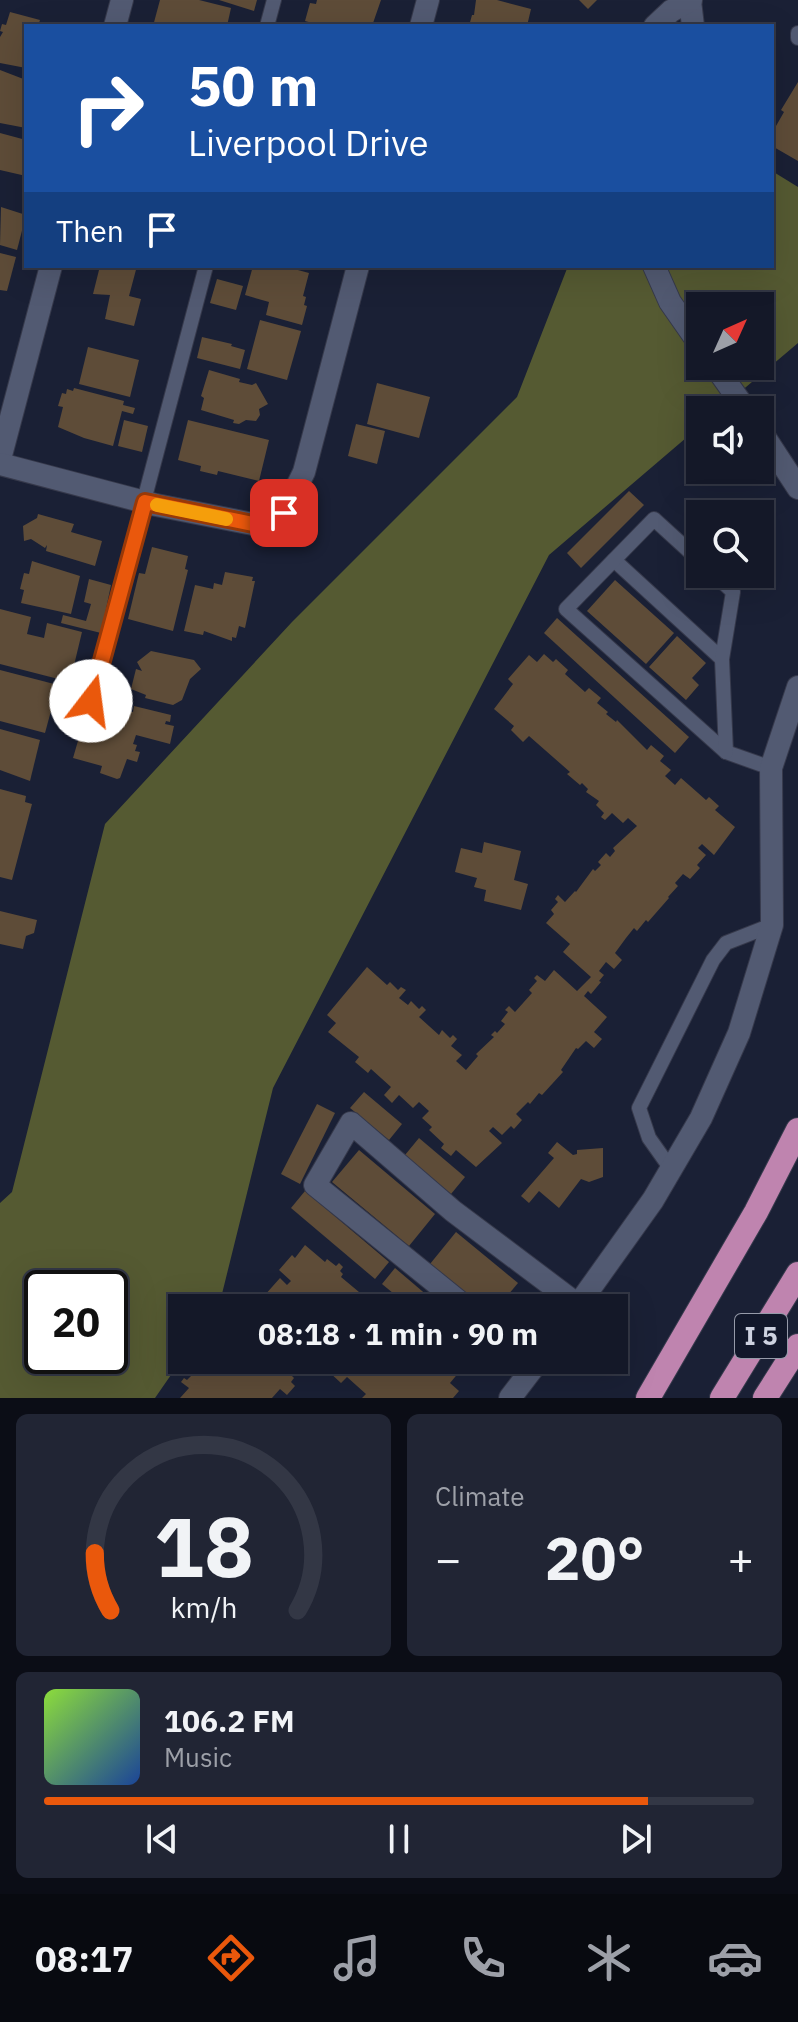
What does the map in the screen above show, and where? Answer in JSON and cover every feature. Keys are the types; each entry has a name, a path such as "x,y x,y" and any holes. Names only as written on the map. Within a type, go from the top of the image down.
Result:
{"highway":[{"path":"648,1398 756,1212 798,1130"},
{"name":"I 5","path":"722,1398 798,1274"},
{"path":"765,1398 798,1346"}],"street":[{"path":"116,24 122,0"},
{"path":"422,24 428,0"},
{"path":"657,24 671,11 691,0 693,24"},
{"path":"50,268 0,461 145,502 258,525 284,513 304,472 357,268"},
{"path":"655,268 670,302 686,325"},
{"path":"774,451 798,488"},
{"path":"586,1294 653,1200 701,1118 739,1033 772,925 771,768 798,687"},
{"path":"450,1294 315,1185 351,1123 453,1211 560,1294"},
{"path":"510,1398 526,1374"}],"lane":[{"path":"268,24 274,0"},
{"path":"91,701 205,268"},
{"path":"686,548 654,519 566,609 726,752 771,768"},
{"path":"614,560 722,659"},
{"path":"726,752 722,659 733,592 729,588"},
{"path":"671,1169 649,1138 639,1108 713,960 726,943 772,925"}],"green space":[{"path":"774,172 798,187 798,343 774,363 774,292 686,292 686,380 754,380 736,396 686,396 686,438 549,555 273,1088 222,1294 168,1294 168,1374 172,1374 155,1398 0,1398 0,1203 12,1192 105,824 292,622 517,397 567,268 774,268"}],"building":[{"path":"160,0 199,0 231,8 227,24 154,24"},
{"path":"219,0 257,0 254,11"},
{"path":"317,0 381,0 373,24 316,24 305,21 310,3 316,4"},
{"path":"476,0 497,0 531,9 527,24 470,24"},
{"path":"579,0 597,0 588,9"},
{"path":"10,12 40,20 42,24 24,24 24,68 0,63 0,37 3,32 0,31 2,24 6,25"},
{"path":"0,70 24,79 24,128 0,123"},
{"path":"798,82 798,161 774,147 774,130 784,112 781,110"},
{"path":"0,133 24,139 24,176 0,170"},
{"path":"1,207 24,214 17,250 0,245"},
{"path":"0,253 16,257 7,291 0,290"},
{"path":"100,268 136,268 129,296 141,299 134,326 105,319 110,295 93,294"},
{"path":"252,268 290,268 309,273 303,296 306,297 304,305 307,306 302,325 266,315 269,302 245,295"},
{"path":"217,279 243,286 236,310 210,303"},
{"path":"260,320 301,331 287,380 247,369"},
{"path":"202,337 245,350 240,369 197,358"},
{"path":"88,347 139,360 130,397 79,384"},
{"path":"209,370 240,379 239,382 256,383 268,404 259,409 260,415 256,421 233,423 234,420 201,410 204,398 201,396"},
{"path":"377,383 430,397 419,438 367,424"},
{"path":"74,388 124,401 123,405 135,408 133,414 122,411 113,446 58,427 63,407 58,406 62,393 66,394 67,389 73,391"},
{"path":"124,420 148,426 142,452 118,446"},
{"path":"188,420 269,440 259,481 218,471 217,475 200,471 201,466 178,460"},
{"path":"356,424 385,431 377,464 348,456"},
{"path":"629,491 644,505 581,568 567,553"},
{"path":"38,514 74,524 71,532 102,541 95,566 46,551 47,545 45,548 31,539 24,541 23,526 37,518"},
{"path":"152,547 188,556 185,569 188,570 173,631 128,619 139,573 145,574"},
{"path":"32,561 80,576 71,614 21,603 24,573 29,574"},
{"path":"225,572 253,577 252,581 255,581 245,628 239,626 232,641 204,631 203,635 184,631 195,585 213,589 214,583 222,585"},
{"path":"89,579 111,585 101,633 61,623 63,615 86,621 91,604 84,602"},
{"path":"615,580 674,633 646,664 587,611"},
{"path":"0,609 31,617 27,634 44,638 47,623 82,632 70,682 0,664"},
{"path":"557,618 689,737 675,753 544,633"},
{"path":"677,636 706,663 692,678 699,685 686,700 649,667"},
{"path":"151,651 194,660 201,669 190,679 182,700 173,705 145,698 146,695 131,689 136,669 142,671 137,662"},
{"path":"544,654 553,662 556,659 568,670 565,674 585,692 589,688 601,698 597,703 608,712 606,714 617,720 647,750 651,745 664,756 660,761 671,770 665,776 675,785 681,778 706,800 709,797 719,806 715,810 735,827 714,855 702,844 698,848 706,855 697,865 700,868 690,879 683,874 675,883 678,886 648,922 646,920 637,931 634,928 615,953 622,960 614,969 606,962 599,971 604,975 601,982 591,994 588,991 584,996 607,1017 594,1032 602,1039 594,1048 586,1041 576,1048 561,1070 563,1072 542,1095 539,1093 516,1114 522,1120 514,1129 511,1126 502,1135 493,1127 489,1131 502,1143 476,1167 456,1150 451,1156 441,1148 444,1144 429,1130 432,1127 422,1118 429,1111 419,1102 413,1108 399,1095 392,1103 384,1095 391,1087 371,1069 368,1073 355,1062 359,1057 328,1032 336,1023 327,1015 367,967 387,985 390,982 398,990 401,987 406,990 399,998 408,1005 411,1001 419,1009 422,1006 426,1010 419,1017 439,1035 442,1030 450,1038 453,1035 457,1039 451,1046 462,1055 456,1061 466,1070 478,1056 476,1054 494,1037 491,1035 505,1024 501,1021 508,1012 505,1010 509,1006 515,1012 532,993 529,990 537,981 534,978 537,975 545,981 554,970 577,991 591,977 563,952 570,944 546,923 554,914 551,910 558,902 555,899 558,895 565,902 593,869 595,871 601,865 598,862 606,853 610,857 615,851 613,848 637,826 628,818 623,823 612,813 605,820 601,817 604,813 596,805 599,801 586,792 588,789 567,774 570,772 529,736 523,742 511,730 514,726 494,709 513,684 508,679 529,655 537,662"},
{"path":"0,670 58,685 45,733 0,721"},
{"path":"134,706 171,715 170,722 166,721 165,724 174,726 170,744 136,735 133,744 137,745 135,751 140,752 137,762 127,759 117,779 100,773 102,766 73,758 80,734 101,740 102,727 110,730 113,709 133,712"},
{"path":"0,729 40,740 30,781 0,770"},
{"path":"0,789 26,796 25,802 32,804 12,880 0,877"},
{"path":"484,842 521,851 514,880 528,884 521,910 484,901 486,890 474,887 477,878 455,872 461,848 482,853"},
{"path":"0,911 37,920 34,933 26,936 23,949 0,944"},
{"path":"364,1092 402,1124 389,1140 350,1108"},
{"path":"317,1104 335,1113 300,1184 281,1174"},
{"path":"419,1138 465,1177 451,1194 405,1155"},
{"path":"557,1142 573,1155 577,1154 577,1150 603,1148 603,1177 589,1182 581,1179 559,1208 539,1191 529,1203 521,1196 554,1158 548,1153"},
{"path":"359,1150 435,1214 409,1246 332,1182"},
{"path":"305,1191 389,1262 375,1279 291,1208"},
{"path":"456,1232 518,1283 509,1294 467,1294 430,1264"},
{"path":"305,1245 325,1262 327,1259 336,1266 339,1263 343,1267 341,1277 359,1292 266,1294 280,1278 287,1285 291,1281 279,1270 292,1255 295,1258"},
{"path":"395,1268 426,1294 394,1294 382,1284"},
{"path":"193,1374 290,1374 295,1386 287,1395 280,1389 272,1398 180,1398 189,1388 181,1382 184,1378 187,1380"},
{"path":"331,1374 458,1374 450,1383 459,1391 453,1398 362,1398 366,1394 347,1377 341,1383"}],"slow traffic":[{"path":"157,505 226,519"}],"route":[{"path":"91,701 145,502 258,525 284,513"}]}
